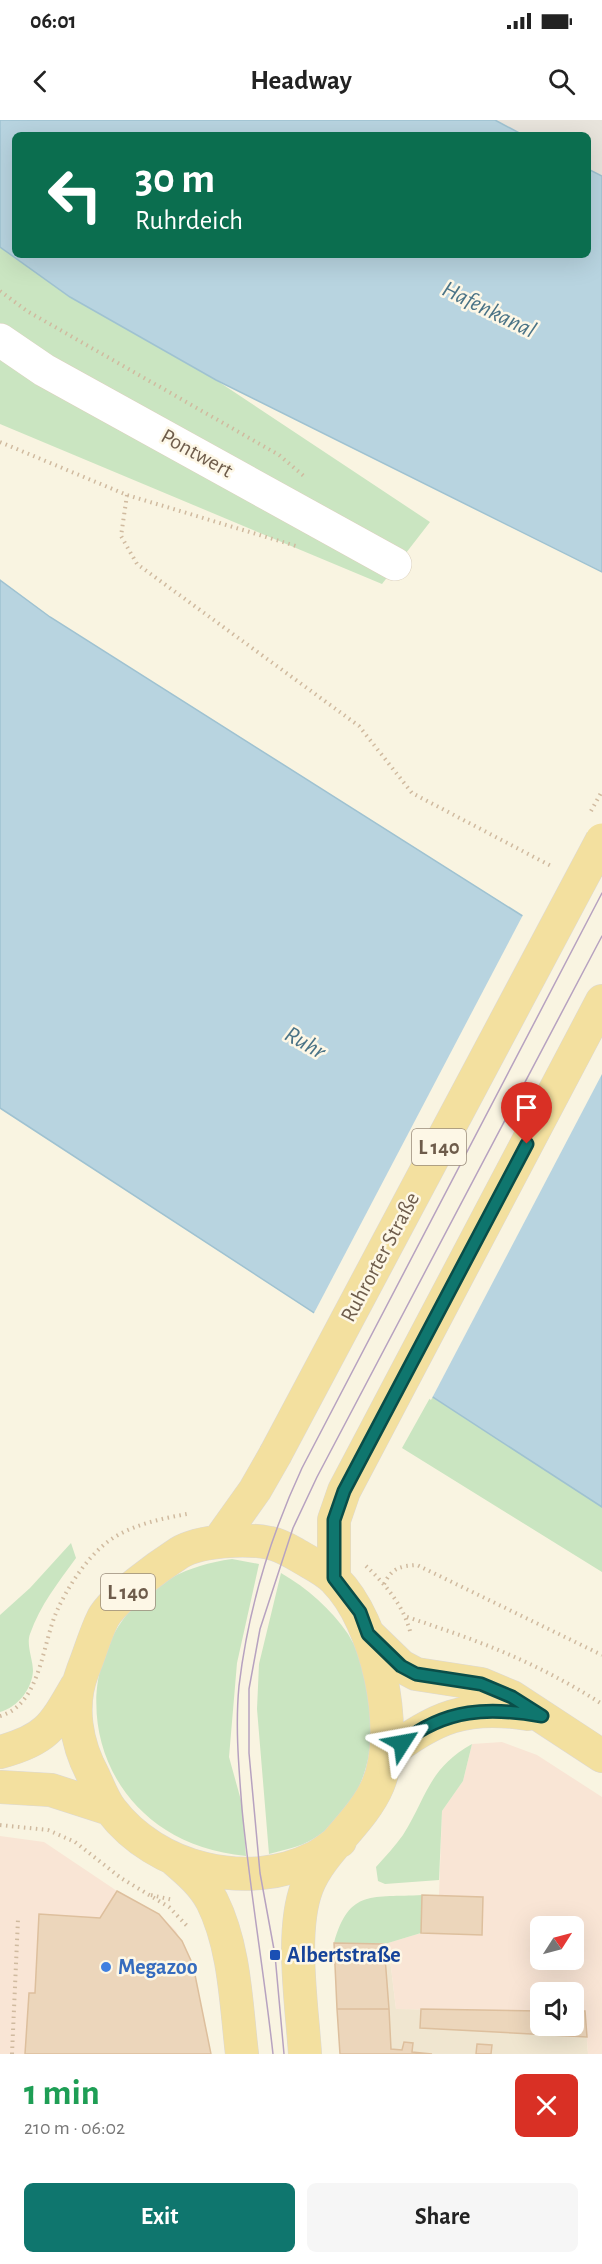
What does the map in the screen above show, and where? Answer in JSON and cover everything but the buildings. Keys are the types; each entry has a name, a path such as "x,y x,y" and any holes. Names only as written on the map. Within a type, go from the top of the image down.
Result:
{"main road":[{"name":"Ruhrorter Straße","path":"218,1542 255,1490 275,1455 602,840"},
{"path":"334,1578 334,1520 344,1491 602,1001"},
{"name":"L 140","path":"218,1542 270,1543 287,1549 334,1578 360,1612 368,1634 386,1715 386,1755 378,1784 364,1809 340,1841 315,1858 289,1868 248,1875 220,1872 176,1860 133,1834 110,1809 82,1755 74,1710 78,1683 105,1615 145,1577 183,1551 218,1542"},
{"name":"L 140","path":"368,1634 401,1666 416,1674 481,1684 512,1697 602,1756"},
{"path":"0,1752 27,1746 53,1726 78,1683"},
{"name":"L 140","path":"386,1755 417,1731 468,1711 505,1710 542,1716"},
{"path":"0,1787 51,1790 110,1809"},
{"path":"305,2054 298,1927 306,1887 340,1841"},
{"path":"176,1860 198,1881 211,1900 221,1925 230,1958 242,2054"}],"lane":[{"name":"Pontwert","path":"0,340 44,370 395,564"}],"path":[{"path":"0,291 27,311 279,454 306,478"},
{"path":"0,442 127,495 301,548"},
{"path":"127,495 121,536 137,564 359,726 412,793 560,871"},
{"path":"0,1716 24,1702 34,1685 44,1644 57,1611 75,1577 106,1543 136,1526 191,1514"},
{"path":"602,1655 417,1565 399,1566 390,1573 384,1584 406,1616 517,1656 602,1704"},
{"path":"0,1825 48,1830 75,1842 147,1894"},
{"path":"12,2054 18,1919"}],"shaded area":[{"path":"495,120 602,120 602,176 591,170 591,132 517,132"},
{"path":"502,1742 537,1755 602,1797 602,2054 588,2054 584,1982 530,1982 530,2011 396,2009 388,1943 421,1933 422,1895 439,1895 442,1811 463,1781 472,1744"},
{"path":"0,1836 44,1842 117,1891 159,1914 176,1931 193,1965 211,2054 0,2054"},
{"path":"334,1943 388,1943 396,2009 530,2011 530,2036 584,2036 585,2011 588,2054 340,2054"}],"green space":[{"path":"0,247 12,258 15,258 70,297 216,380 430,522 382,584 0,424"},
{"path":"431,1396 602,1507 602,1572 402,1448"},
{"path":"71,1543 76,1558 44,1604 30,1634 33,1671 30,1684 18,1702 0,1712 0,1615 30,1588"},
{"path":"232,1559 259,1564 237,1663 229,1757 242,1804 246,1856 183,1839 136,1806 108,1761 96,1710 103,1659 128,1613 171,1578"},
{"path":"281,1573 318,1600 348,1634 360,1659 369,1687 372,1716 371,1745 364,1773 353,1799 336,1822 313,1839 269,1854 257,1709 259,1664"},
{"path":"472,1744 463,1781 442,1811 439,1880 385,1884 378,1881 376,1867 403,1835 437,1773 457,1753"},
{"path":"422,1895 421,1933 388,1943 334,1943 340,1925 356,1904 377,1897"}],"water":[{"path":"0,120 495,120 517,132 12,132 12,256 0,247"},
{"name":"Hafenkanal","path":"591,170 602,176 602,572 216,380 70,297 15,258 591,258"},
{"name":"Ruhr","path":"0,580 50,617 540,927 602,963 602,1507 431,1396 336,1327 0,1108"}],"pier":[{"path":"524,913 602,959 602,1074 431,1400 313,1315"}],"tram line":[{"path":"273,2054 245,1840 237,1732 239,1686 254,1602 270,1547 302,1468 602,893"},
{"path":"284,2054 275,1955 260,1873 249,1753 249,1689 260,1629 293,1528 317,1477 602,936"}],"place":[{"name":"Albertstraße","path":"275,1955"},
{"name":"Megazoo","path":"106,1967"}],"route":[{"path":"402,1743 417,1731 468,1711 505,1710 542,1716 512,1697 481,1684 416,1674 401,1666 368,1634 360,1612 334,1578 333,1557 334,1520 344,1491 527,1144"}]}
